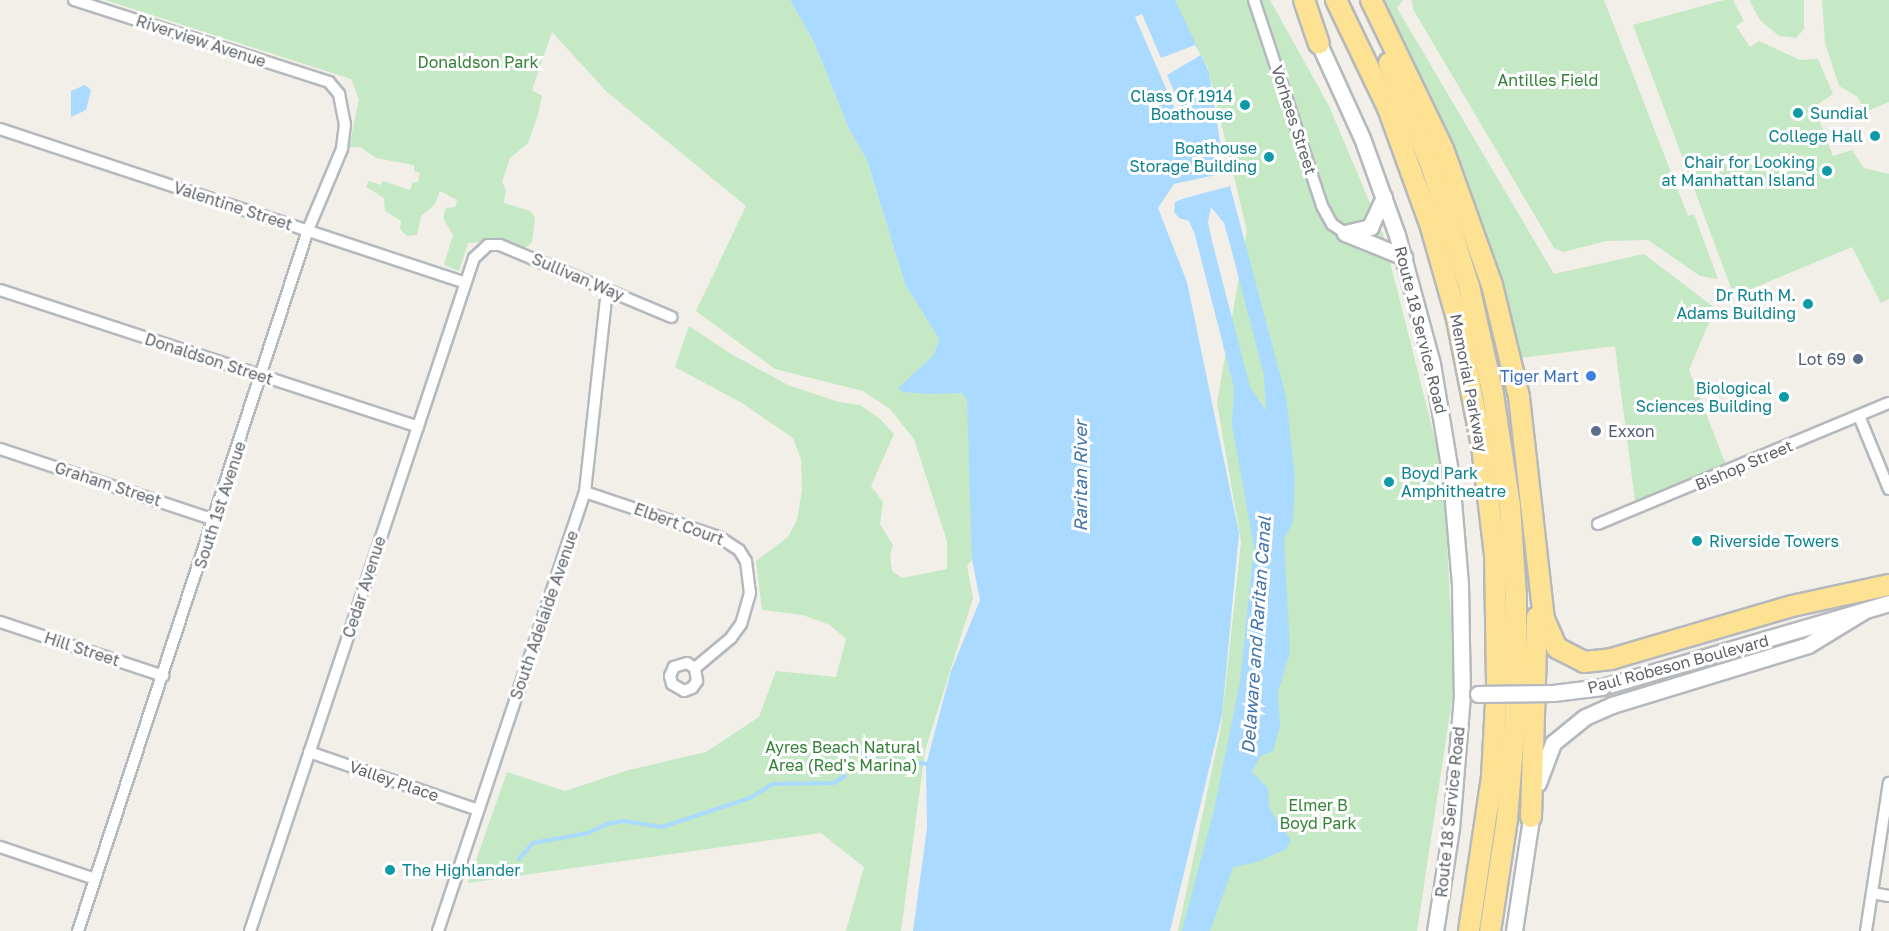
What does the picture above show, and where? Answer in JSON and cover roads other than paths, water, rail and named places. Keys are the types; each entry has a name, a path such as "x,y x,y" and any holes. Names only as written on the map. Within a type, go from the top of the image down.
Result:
{"highway":[{"path":"1304,0 1319,44"},
{"name":"Memorial Parkway","path":"1336,0 1388,108 1431,226 1458,319 1484,455 1494,555 1497,694 1488,810 1469,931"},
{"name":"Memorial Parkway","path":"1358,0 1409,110 1458,246 1488,364 1506,474 1516,596 1516,699 1507,819 1490,931"},
{"path":"1371,0 1446,156 1492,285 1519,397 1539,575 1549,638 1566,655 1590,662 1792,606 1889,585"},
{"path":"1531,817 1539,575"}],"main road":[{"name":"Route 18 Service Road","path":"1296,0 1319,44 1384,197 1404,257 1432,364 1452,477 1461,585 1462,695 1451,828 1435,931"},
{"path":"1344,233 1370,227 1384,197"},
{"path":"1344,233 1404,257"},
{"name":"Paul Robeson Boulevard","path":"1462,695 1538,694 1602,687 1889,603"},
{"path":"1514,931 1531,817 1547,753 1558,738 1585,717 1623,701 1808,645 1864,611"}],"street":[{"name":"Riverview Avenue","path":"74,0 328,82"},
{"name":"Vorhees Street","path":"1254,0 1322,206 1332,224 1344,233"},
{"name":"South 1st Avenue","path":"78,931 215,520 308,230 320,195 334,173 345,136 344,109 335,86 328,82"},
{"name":"Valentine Street","path":"0,129 465,283"},
{"name":"Sullivan Way","path":"484,248 500,245 671,317"},
{"name":"Cedar Avenue","path":"250,931 465,283 474,258 484,248"},
{"name":"Donaldson Street","path":"0,290 418,427"},
{"name":"South Adelaide Avenue","path":"438,931 585,492 607,290"},
{"name":"Bishop Street","path":"1598,524 1889,404"},
{"path":"1859,416 1889,489"},
{"name":"Graham Street","path":"0,449 215,520"},
{"name":"Elbert Court","path":"585,492 719,537 742,555 749,573 750,594 741,624 731,638 695,668"},
{"name":"Hill Street","path":"0,622 163,676"},
{"name":"Valley Place","path":"309,752 478,810"},
{"path":"1866,931 1889,783"},
{"path":"0,847 95,879"},
{"path":"1872,893 1889,896"}],"water":[{"name":"Raritan River","path":"790,0 1175,0 1209,72 1225,173 1174,184 1158,208 1187,282 1239,533 1222,715 1170,931 913,931 927,828 926,765 951,671 980,600 972,560 967,399 962,393 903,392 898,388 934,355 939,339 905,284 867,160 849,129 814,42"},
{"path":"85,85 91,90 86,110 71,117 71,91"},
{"name":"Delaware and Raritan Canal","path":"1230,186 1286,397 1295,478 1293,522 1284,539 1290,652 1278,692 1280,727 1273,751 1260,756 1252,772 1268,788 1269,808 1291,841 1286,849 1257,862 1233,867 1210,931 1182,931 1214,810 1240,682 1254,547 1232,425 1234,388 1195,235 1189,221 1179,218 1174,212 1175,202","holes":["1211,207 1224,223 1264,375 1266,411 1250,387 1212,241 1208,222"]}],"waterway":[{"path":"519,859 533,843 588,833 607,824 624,821 662,827 750,798 772,784 833,783 844,777 841,757 855,751 875,760 930,764"}],"place":[{"name":"Class Of 1914 Boathouse","path":"1245,105"},
{"name":"Sundial","path":"1798,113"},
{"name":"College Hall","path":"1875,136"},
{"name":"Boathouse Storage Building","path":"1269,157"},
{"name":"Chair for Looking at Manhattan Island","path":"1827,171"},
{"name":"Dr Ruth M. Adams Building","path":"1808,304"},
{"name":"Lot 69","path":"1858,359"},
{"name":"Tiger Mart","path":"1591,376"},
{"name":"Biological Sciences Building","path":"1784,397"},
{"name":"Exxon","path":"1596,431"},
{"name":"Boyd Park Amphitheatre","path":"1389,482"},
{"name":"Riverside Towers","path":"1697,541"},
{"name":"The Highlander","path":"390,870"}],"park label":[{"name":"Donaldson Park","path":"478,62"},
{"name":"Antilles Field","path":"1548,80"},
{"name":"Ayres Beach Natural Area (Red's Marina)","path":"843,756"},
{"name":"Elmer B Boyd Park","path":"1318,814"}]}
